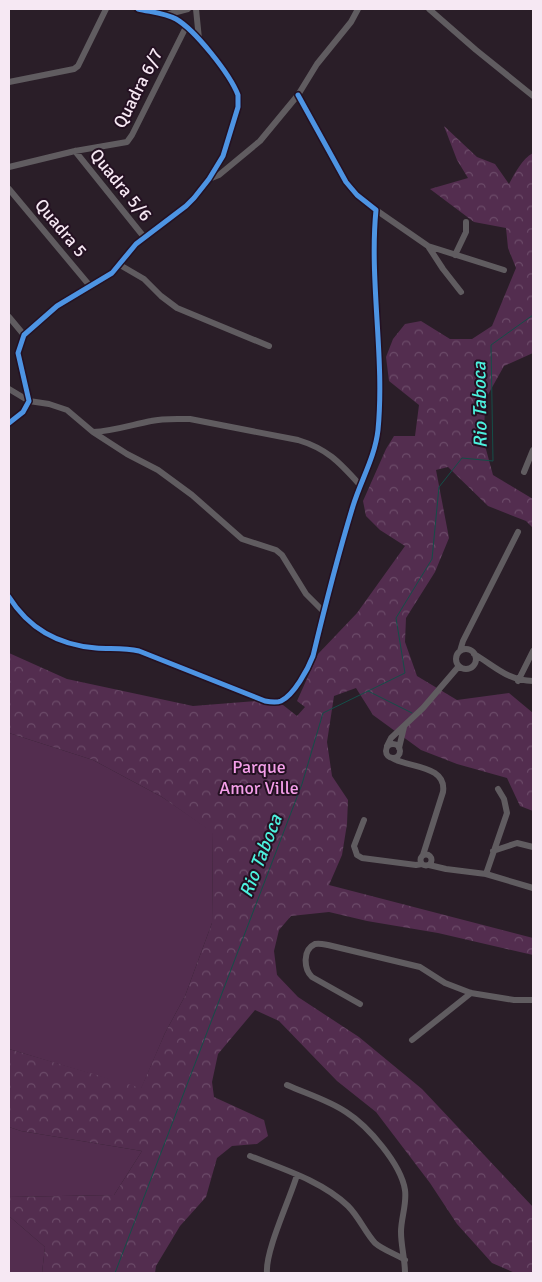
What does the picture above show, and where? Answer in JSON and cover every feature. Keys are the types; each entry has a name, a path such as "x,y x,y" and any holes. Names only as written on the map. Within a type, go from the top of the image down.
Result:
{"street":[{"path":"9,82 74,69 78,66 106,9"},
{"path":"138,9 164,15 183,25 194,24 196,20"},
{"path":"164,15 188,9"},
{"path":"196,9 199,40"},
{"path":"209,179 219,175 260,141 298,95 317,64 351,22 358,9"},
{"path":"429,9 533,96"},
{"path":"9,423 22,412 28,401 18,353 24,335 57,306 112,273 130,250 144,237 186,206 209,179 223,156 239,99 229,78 214,57 178,18 179,12"},
{"name":"Quadra 6/7","path":"75,151 127,142 183,25"},
{"path":"298,95 346,182 356,195 428,246 504,270"},
{"path":"9,167 75,151"},
{"name":"Quadra 5/6","path":"75,151 144,237"},
{"name":"Quadra 5","path":"9,189 90,286"},
{"path":"9,597 24,618 55,638 82,646 127,648 139,651 265,701 278,702 286,697 308,668 313,656 323,611 360,485 375,448 379,400 376,210"},
{"path":"455,255 466,232 466,222"},
{"path":"428,246 461,292"},
{"path":"120,265 144,279 160,296 176,308 269,346"},
{"path":"9,317 24,335"},
{"path":"9,390 28,401 49,404 67,410 93,432 127,454 158,470 192,495 242,538 276,550 282,555 306,594 323,611"},
{"path":"93,432 108,431 153,420 190,419 290,438 313,444 330,454 360,485"},
{"path":"524,472 533,450"},
{"path":"486,661 475,662 465,669 459,666 456,659 518,532"},
{"path":"464,641 475,662"},
{"path":"460,651 471,652 518,681 533,681"},
{"path":"518,681 533,651"},
{"path":"424,861 424,848 443,792 443,783 436,773 392,758 386,752 391,738 404,727 459,666"},
{"path":"392,758 396,757 399,750 404,727"},
{"path":"388,746 394,744 412,765"},
{"path":"486,874 507,813 504,799 498,789"},
{"path":"364,820 354,846 357,855 362,858 413,864 424,861 446,869 486,874 533,888"},
{"path":"428,840 432,857"},
{"path":"493,851 517,843 533,847"},
{"path":"424,861 427,854 446,869"},
{"path":"360,1004 312,977 308,972 306,967 308,953 314,945 318,943 328,944 410,964 428,971 445,983 471,993 514,1000 533,1000"},
{"path":"412,1040 471,993"},
{"path":"287,1085 346,1112 359,1122 388,1156 399,1173 405,1191 401,1233 405,1260 404,1273"},
{"path":"250,1156 320,1186 348,1206 374,1241 405,1260"},
{"path":"267,1273 267,1261 271,1248 298,1175"}],"green space":[{"name":"Parque Amor Ville","path":"444,126 477,157 495,164 509,184 522,163 533,153 533,353 504,366 485,400 484,442 493,475 533,499 533,528 526,521 488,506 448,467 436,470 449,538 435,572 406,618 405,642 417,676 457,700 509,693 533,713 533,811 520,806 507,778 457,764 421,750 373,715 356,688 334,696 327,742 332,776 348,800 347,824 342,855 329,885 533,938 533,955 438,933 367,921 329,912 291,916 279,930 274,951 277,975 298,997 359,1037 422,1089 533,1207 533,1273 515,1273 492,1263 457,1224 430,1183 376,1112 337,1081 279,1021 255,1010 218,1054 212,1082 214,1097 264,1120 268,1136 257,1144 232,1146 217,1158 206,1197 180,1226 156,1266 155,1273 42,1273 45,1247 9,1216 9,1197 114,1195 142,1151 21,1131 9,1127 9,1049 141,1088 165,1033 185,996 212,923 213,833 162,797 93,760 9,733 9,653 67,679 193,706 256,701 283,705 297,716 305,707 297,701 318,654 357,613 405,546 380,530 366,516 363,501 386,449 394,436 415,436 419,405 389,381 386,357 393,339 405,324 421,321 450,339 472,339 492,326 516,268 508,248 506,228 474,222 430,189 468,178 457,160"},
{"path":"9,733 93,760 162,797 213,832 212,923 185,996 165,1033 141,1089 9,1049"},
{"path":"9,1127 21,1131 142,1151 114,1195 9,1197"},
{"path":"9,1216 45,1247 42,1273 9,1273"}],"waterway":[{"name":"Rio Taboca","path":"115,1273 302,784 323,713 405,673 396,618 432,559 439,487 462,458 493,461 491,345 533,315"},
{"path":"368,691 412,713"}],"cycle path":[{"path":"9,423 23,412 29,401 18,353 24,335 57,306 112,273 136,244 194,198 209,179 223,156 238,107 238,95 234,86 202,42 184,25 167,15 138,9"},
{"path":"9,597 26,618 57,639 82,646 139,651 265,701 281,701 296,688 313,656 347,524 371,459 378,430 380,403 374,264 376,210 357,195 346,182 298,95"}]}
